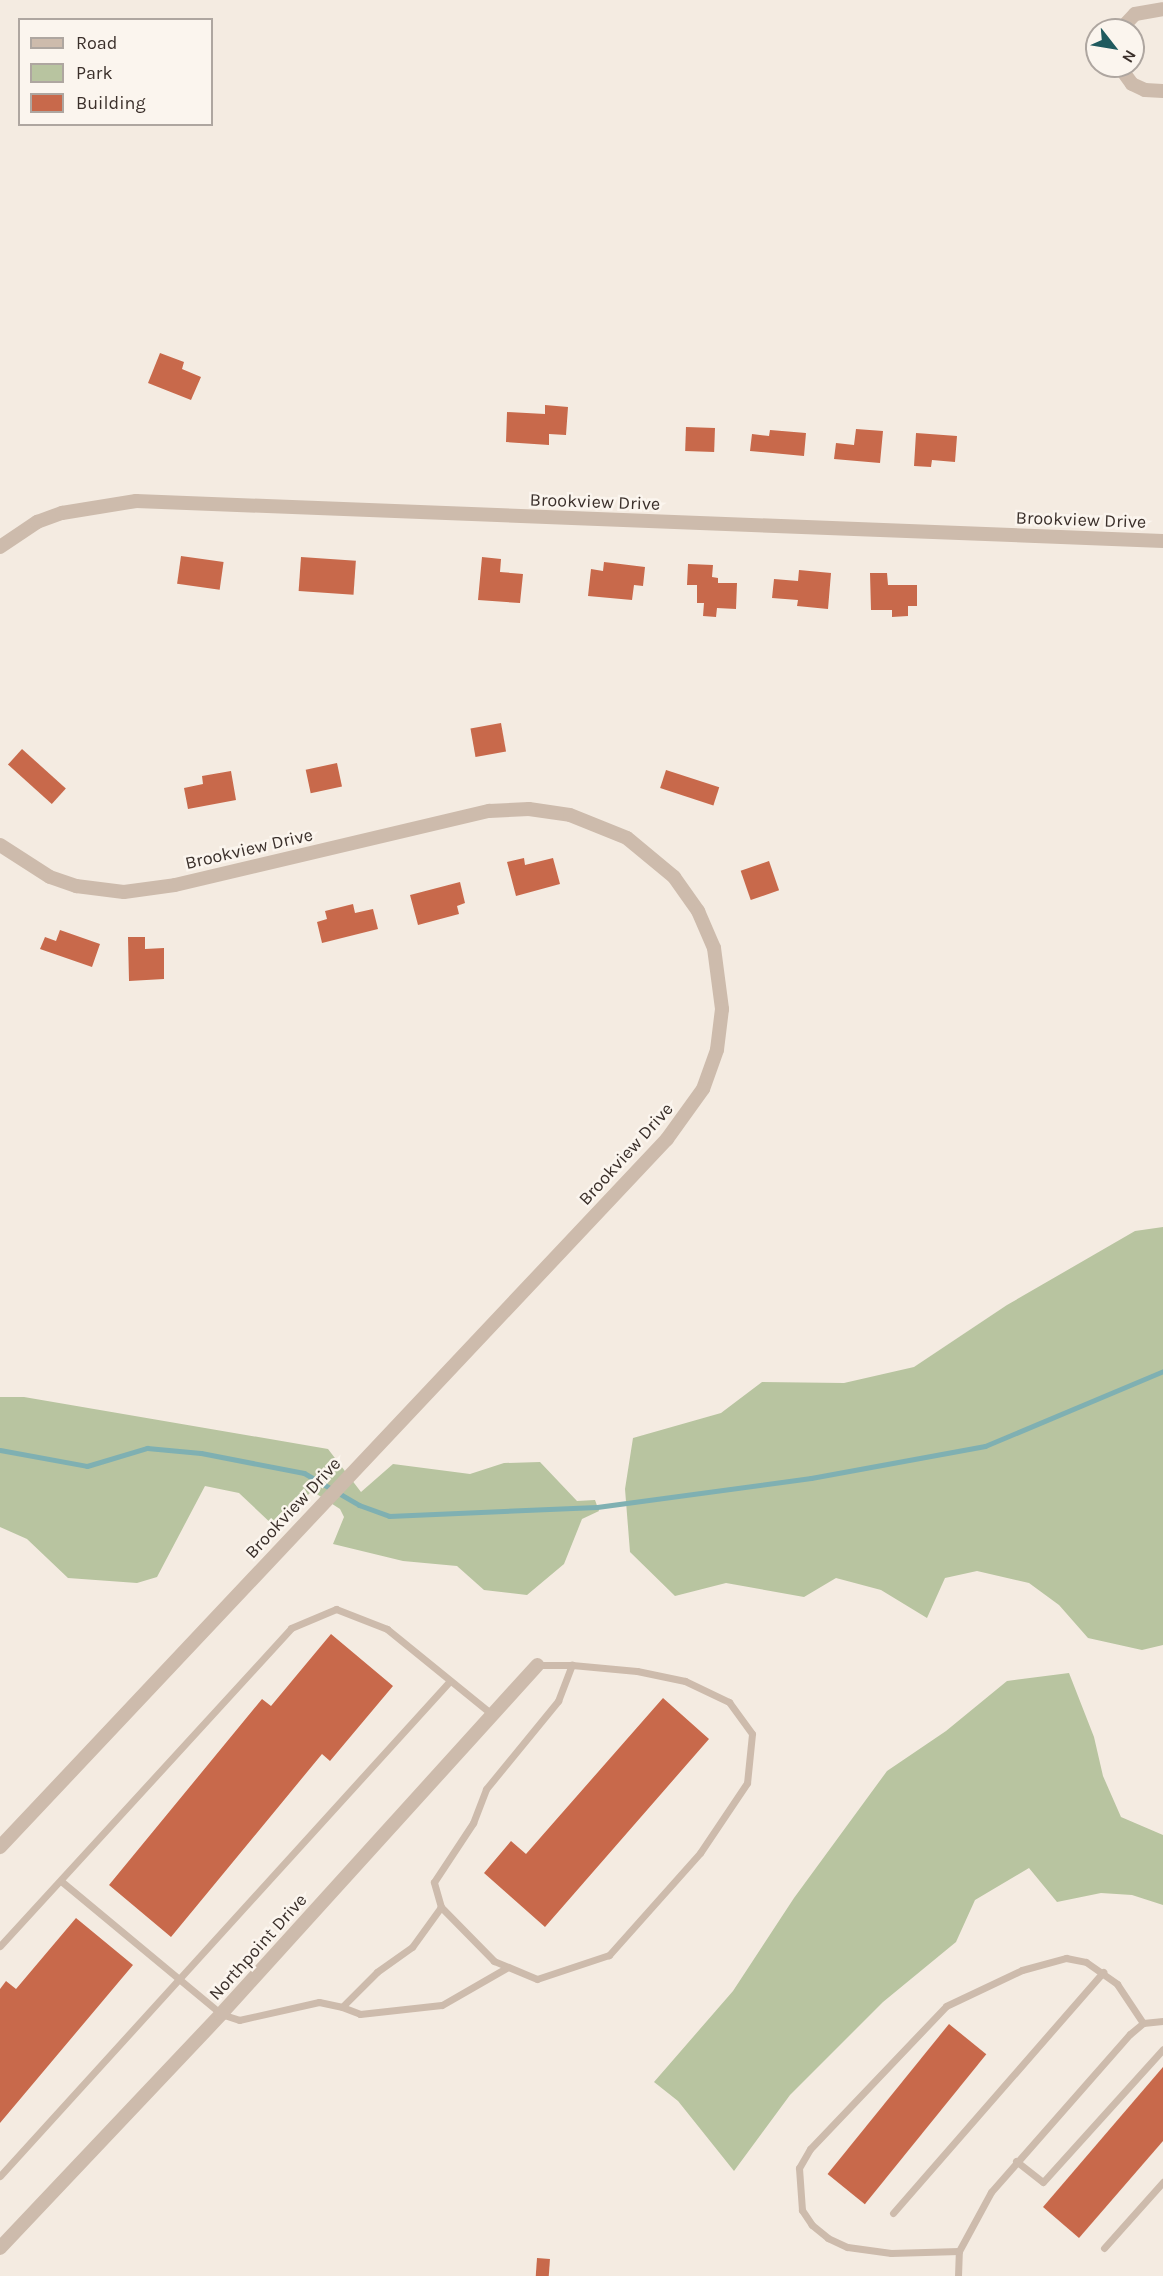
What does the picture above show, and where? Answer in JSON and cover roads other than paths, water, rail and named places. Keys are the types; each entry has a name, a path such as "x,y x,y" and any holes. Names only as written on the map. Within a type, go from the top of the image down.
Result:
{"street":[{"path":"1131,18 1135,14 1163,9"},
{"path":"1128,78 1132,84 1145,90 1163,91"},
{"name":"Brookview Drive","path":"0,547 37,522 62,513 136,501 1163,541"},
{"name":"Brookview Drive","path":"0,845 27,865 76,886 140,891 489,811 529,809 590,820 627,838 667,869 698,910 714,948 722,1009 717,1050 693,1107 667,1139 0,1847"},
{"name":"Northpoint Drive","path":"0,2248 221,2014 538,1665"}],"lane":[{"path":"0,1946 291,1628 336,1609 387,1629 493,1716"},
{"path":"538,1665 572,1665 637,1671 685,1681 729,1702 753,1734 747,1783 700,1853 609,1955 537,1979 494,1961 441,1907 434,1882 473,1823 486,1789 558,1701 572,1665"},
{"path":"0,2176 450,1681"},
{"path":"61,1881 221,2014 239,2020 319,2002 360,2014 442,2005 508,1967"},
{"path":"342,2007 377,1972 411,1947 441,1907"},
{"path":"959,2251 879,2252 847,2247 828,2238 812,2225 802,2210 799,2168 810,2149 946,2006 1048,1960 1066,1958 1086,1962 1103,1972 1127,1997 1143,2023"},
{"path":"893,2213 1103,1972"},
{"path":"958,2276 959,2251 972,2221 1016,2162 1143,2023 1163,2021"},
{"path":"1016,2162 1043,2182 1163,2049"},
{"path":"1104,2248 1163,2182"}],"waterway":[{"path":"0,1450 87,1466 147,1448 201,1453 304,1473 359,1505 389,1516 597,1507 811,1478 985,1446 1163,1371"}]}
